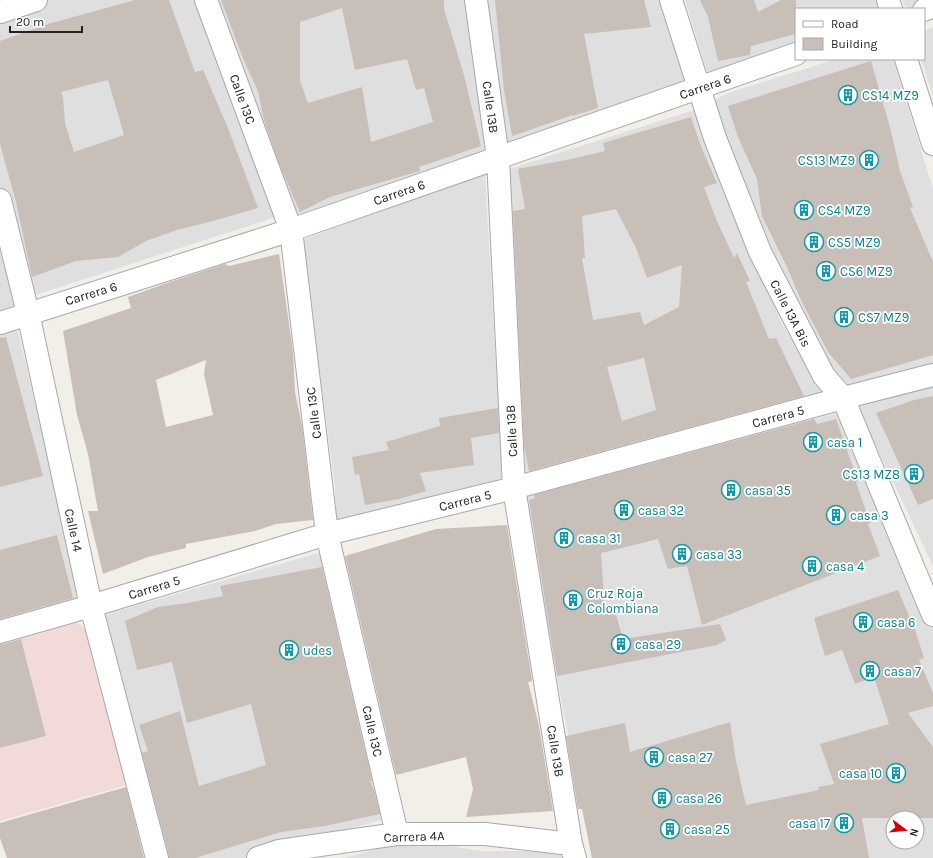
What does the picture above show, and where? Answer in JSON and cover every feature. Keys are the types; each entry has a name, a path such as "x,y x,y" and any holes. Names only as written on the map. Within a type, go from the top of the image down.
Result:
{"street":[{"path":"0,12 36,0"},
{"name":"Calle 13C","path":"206,0 291,230 327,534 397,834"},
{"name":"Calle 13B","path":"476,0 498,158 514,488 573,851"},
{"name":"Calle 13A Bis","path":"671,0 715,138 760,252 824,376 842,398 933,615"},
{"name":"Carrera 6","path":"0,323 291,230 795,54"},
{"path":"906,60 933,144"},
{"name":"Calle 14","path":"0,200 28,313 91,606 156,858"},
{"name":"Carrera 5","path":"0,632 91,606 327,534 514,488 842,398 933,375"},
{"name":"Carrera 4A","path":"258,858 279,851 397,834 485,834 573,851"}],"shaded area":[{"path":"39,0 194,0 276,217 29,297 0,196 0,12"},
{"path":"212,0 467,0 490,152 294,220"},
{"path":"486,0 669,0 695,84 507,143"},
{"path":"685,0 877,0 880,8 795,8 795,47 708,75"},
{"path":"903,0 933,0 916,8 909,8 904,5"},
{"path":"933,27 933,96 921,60 925,60 925,31"},
{"path":"833,60 893,60 933,189 933,364 853,386 850,386 831,372 778,276 714,104 715,100 728,93"},
{"path":"694,110 698,110 755,259 782,324 823,391 822,394 531,473 527,472 523,463 508,170"},
{"path":"477,175 485,176 503,484 336,525 335,487 302,240"},
{"path":"0,252 19,309 0,315"},
{"path":"11,328 17,330 19,335 80,596 79,600 0,622 0,332"},
{"path":"933,385 933,566 859,411 863,404"},
{"path":"837,413 846,417 933,623 933,858 592,858 523,501 530,494"},
{"path":"325,551 388,818 246,858 158,858 103,618 110,613"},
{"path":"75,623 81,625 86,630 88,636 127,785 0,821 0,748 46,736 21,639"},
{"path":"407,839 481,851 561,851 562,858 341,858 356,855"}],"building":[{"path":"135,0 169,0 195,72 203,70 228,128 258,208 177,230 146,241 118,257 76,261 32,277 16,202 0,144 0,41 48,24","holes":["108,80 124,135 74,152 65,123 63,97 61,92"]},
{"path":"221,0 444,0 444,9 464,75 481,146 419,167 420,171 330,197 300,212 280,166 264,120 258,91 244,61","holes":["342,8 355,70 407,59 416,90 424,88 433,122 371,142 362,87 308,103 300,81 300,22"]},
{"path":"495,0 644,0 651,27 584,34 598,108 512,136 504,90"},
{"path":"700,0 754,0 758,12 781,0 796,0 795,34 751,46 750,55 718,61 708,17"},
{"path":"871,61 891,131 900,171 913,207 910,208 933,262 933,355 851,379 828,352 800,298 787,267 762,216 757,179 738,137 728,106"},
{"path":"691,117 702,149 717,183 704,187 716,219 734,258 737,253 750,281 746,282 769,339 776,338 804,396 529,471 524,445 513,211 525,209 518,169 605,151 603,143","holes":["616,209 636,248 647,278 682,265 679,307 644,325 640,312 593,320 582,258 585,258 582,216","644,358 656,410 622,421 607,367"]},
{"path":"279,254 293,352 295,392 302,426 313,520 276,524 255,531 186,544 186,548 148,557 103,574 88,511 98,511 88,454 77,415 63,331 131,308 128,297 225,264 229,266","holes":["206,360 204,374 213,415 166,427 156,380"]},
{"path":"6,337 43,476 0,487 0,338"},
{"path":"933,396 933,499 918,505 876,413 914,400"},
{"path":"498,408 499,433 471,438 474,465 420,473 426,491 399,499 365,505 359,474 355,475 352,457 389,450 386,442 440,426 439,418"},
{"path":"814,419 817,424 836,419 858,481 856,482 870,523 868,524 880,556 702,625 687,566 668,569 658,539 601,553 605,613 615,611 623,639 720,624 726,640 717,645 557,676 529,500 535,498 534,495"},
{"path":"507,525 532,681 528,682 539,726 553,811 466,817 473,789 466,757 396,775 345,556 436,529"},
{"path":"57,535 73,598 0,619 0,550"},
{"path":"322,567 372,781 370,781 374,790 380,814 325,826 281,832 195,858 169,858 142,753 148,751 139,725 180,711 199,786 266,765 251,704 187,723 172,662 137,670 125,621 158,607 223,596 220,586"},
{"path":"898,590 915,630 924,658 919,660 933,693 933,706 908,713 933,747 933,818 925,818 925,810 885,810 885,818 862,818 869,858 592,858 582,809 578,809 566,736 625,723 630,752 730,722 736,761 746,805 819,790 818,787 834,784 820,744 889,724 874,677 855,684 842,650 825,656 814,618"},
{"path":"21,639 46,736 0,748 0,644"},
{"path":"126,787 144,858 7,858 0,838 0,823"}],"place":[{"name":"CS14 MZ9","path":"848,95"},
{"name":"CS13 MZ9","path":"869,160"},
{"name":"CS4 MZ9","path":"804,210"},
{"name":"CS5 MZ9","path":"814,242"},
{"name":"CS6 MZ9","path":"826,271"},
{"name":"CS7 MZ9","path":"844,317"},
{"name":"casa 1","path":"813,442"},
{"name":"CS13 MZ8","path":"914,474"},
{"name":"casa 35","path":"731,490"},
{"name":"casa 32","path":"624,510"},
{"name":"casa 3","path":"836,515"},
{"name":"casa 31","path":"564,538"},
{"name":"casa 33","path":"682,554"},
{"name":"casa 4","path":"812,566"},
{"name":"Cruz Roja Colombiana","path":"573,600"},
{"name":"casa 6","path":"863,622"},
{"name":"casa 29","path":"621,644"},
{"name":"udes","path":"289,650"},
{"name":"casa 7","path":"870,671"},
{"name":"casa 27","path":"654,757"},
{"name":"casa 10","path":"896,773"},
{"name":"casa 26","path":"662,798"},
{"name":"casa 17","path":"844,823"},
{"name":"casa 25","path":"670,829"}]}
